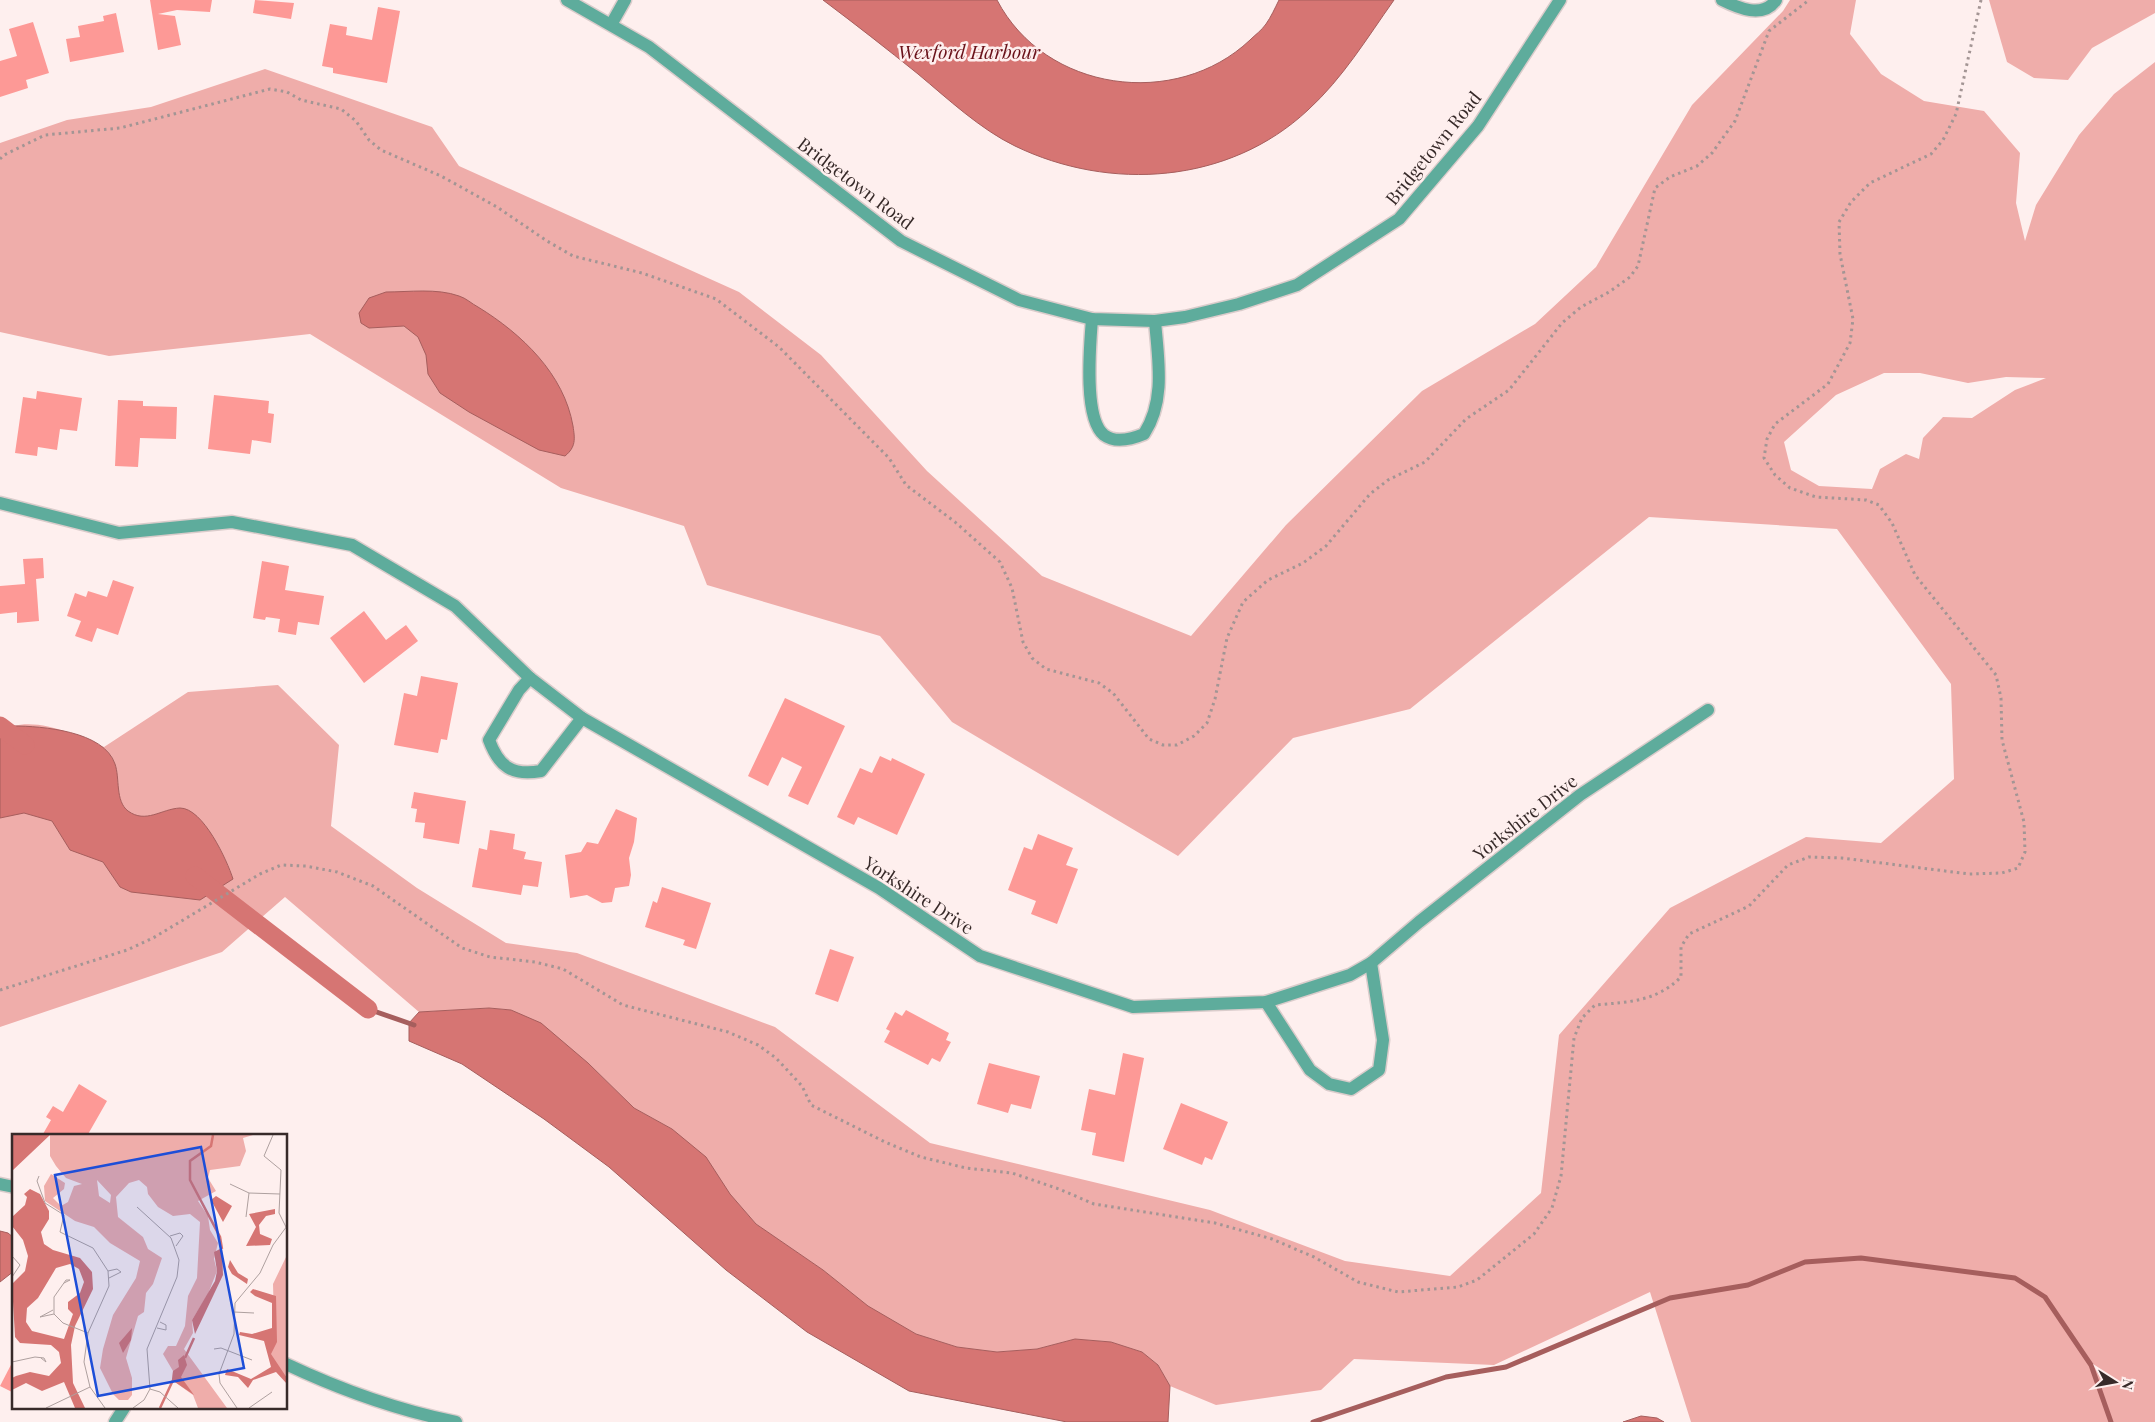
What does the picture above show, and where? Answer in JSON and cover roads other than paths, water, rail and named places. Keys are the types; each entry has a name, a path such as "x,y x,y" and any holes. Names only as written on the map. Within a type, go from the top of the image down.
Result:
{"street":[{"name":"Bridgetown Road","path":"567,0 612,24 649,47 901,241 1019,300 1092,319 1155,321 1185,317 1239,304 1297,285 1400,219 1478,126 1560,0"},
{"path":"612,24 625,0"},
{"path":"1722,0 1748,10 1761,10 1772,6 1776,0"},
{"path":"1092,319 1091,402 1095,421 1102,434 1109,438 1120,440 1133,439 1144,434 1152,423 1157,408 1158,381 1155,321"},
{"name":"Yorkshire Drive","path":"0,504 119,533 232,522 352,545 455,606 530,678 582,718 879,888 980,956 1133,1007 1266,1002 1350,976 1371,963 1419,922 1580,795 1708,710"},
{"path":"530,678 519,690 489,740 496,758 513,771 526,774 540,771 582,718"},
{"path":"1266,1002 1310,1070 1329,1084 1351,1089 1379,1070 1383,1040 1371,963"},
{"path":"288,1365 336,1387 396,1408 456,1422"},
{"path":"115,1422 123,1410"}],"water":[{"name":"Wexford Harbour","path":"823,0 997,0 1019,31 1046,55 1079,72 1114,81 1150,82 1186,76 1220,62 1263,28 1279,0 1394,0 1354,57 1321,98 1277,135 1242,153 1206,166 1168,173 1129,174 1090,170 1052,161 1002,139 965,113"},
{"path":"432,291 459,296 494,318 525,343 539,357 561,389 574,431 574,442 569,453 565,456 539,450 469,412 440,393 428,374 426,355 418,337 404,326 369,328 361,323 359,313 369,298 386,292"},
{"path":"13,726 55,729 86,737 99,744 109,753 115,764 119,795 124,807 135,815 141,816 154,815 180,808 189,810 197,816 213,836 233,879 200,900 131,892 120,887 103,862 70,850 52,821 24,813 0,818 0,734"},
{"path":"489,1008 511,1010 541,1023 588,1063 634,1108 672,1129 706,1157 730,1194 756,1224 823,1270 868,1306 916,1334 957,1347 997,1352 1037,1349 1075,1339 1111,1342 1142,1352 1158,1365 1170,1386 1168,1422 1067,1422 909,1391 807,1332 726,1270 609,1167 544,1119 462,1064 409,1041 409,1023 419,1012"},
{"path":"0,1231 12,1236 12,1273 0,1282"},
{"path":"1641,1416 1657,1418 1664,1422 1623,1422"}],"waterway":[{"path":"0,726 25,745"},
{"path":"195,876 368,1009"},
{"path":"368,1009 414,1025"},
{"path":"1313,1422 1446,1377 1506,1367 1670,1298 1748,1285 1805,1262 1861,1258 2015,1278 2045,1297 2091,1365 2111,1422"}]}
